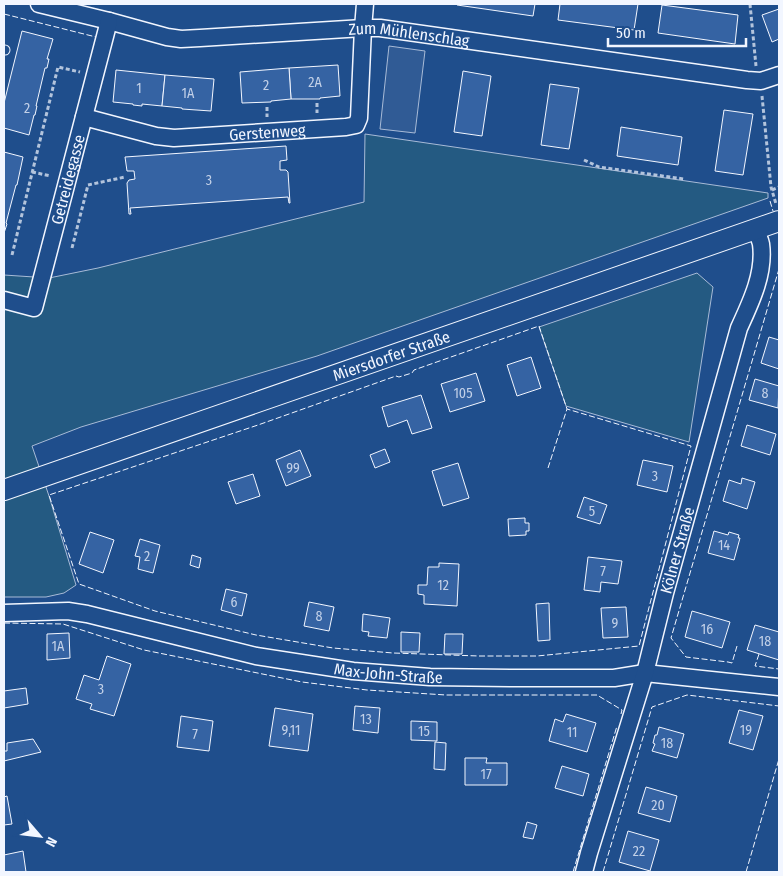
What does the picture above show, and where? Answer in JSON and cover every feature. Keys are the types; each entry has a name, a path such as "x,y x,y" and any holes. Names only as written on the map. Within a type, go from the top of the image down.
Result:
{"street":[{"name":"Zum Mühlenschlag","path":"39,4 181,39 380,28 747,80 761,81 779,75"},
{"path":"363,28 365,4"},
{"name":"Getreidegasse","path":"4,300 34,308 109,21"},
{"name":"Gerstenweg","path":"84,116 156,136 174,138 356,125 359,118 363,28"},
{"name":"Miersdorfer Straße","path":"4,490 756,229 778,214"},
{"name":"Kölner Straße","path":"584,872 644,673 739,328 758,279 762,258 761,243 756,229"},
{"name":"Max-John-Straße","path":"4,614 68,611 97,616 256,656 353,671 430,677 518,678 614,678 644,673 779,687"}],"path":[{"path":"750,4 756,66 761,81 772,190 778,214"},
{"path":"12,255 58,67 95,75"},
{"path":"584,160 599,167 684,179"},
{"path":"72,248 88,185 125,176"},
{"path":"772,190 779,187"}],"shaded area":[{"path":"389,46 425,51 415,133 380,129"},
{"path":"365,134 768,193 768,198 317,356 81,427 32,446 76,585 64,593 46,597 4,597 4,275 49,278 98,268 364,202"},
{"path":"697,273 713,287 689,442 566,406 539,327"}],"building":[{"path":"457,4 535,4 533,16"},
{"path":"560,4 638,4 634,30 558,20"},
{"path":"662,5 738,15 735,44 658,33"},
{"path":"779,9 779,39 772,42 762,15"},
{"path":"22,31 53,39 29,135 4,128 4,103"},
{"path":"338,65 340,96 320,99 291,99 289,68"},
{"path":"289,68 291,99 242,103 240,72"},
{"path":"116,70 165,75 162,106 142,104 142,106 113,102"},
{"path":"463,71 491,76 482,136 454,132"},
{"path":"165,75 214,79 211,111 162,106"},
{"path":"550,84 579,88 569,149 541,145"},
{"path":"724,110 753,114 743,175 715,171"},
{"path":"621,127 682,137 678,165 617,156"},
{"path":"286,146 287,160 280,161 280,170 288,172 290,203 288,197 130,208 131,214 129,214 127,183 129,180 135,179 134,171 127,171 125,157"},
{"path":"4,152 23,157 4,233"},
{"path":"769,337 779,340 779,369 761,363"},
{"path":"531,357 541,388 517,396 507,365"},
{"path":"476,373 485,401 450,412 441,384"},
{"path":"755,379 779,386 778,408 749,400"},
{"path":"421,395 432,428 412,434 407,420 388,427 382,407"},
{"path":"747,425 776,434 770,455 741,446"},
{"path":"385,449 390,462 375,468 370,455"},
{"path":"300,450 311,476 286,486 276,460"},
{"path":"643,460 673,466 667,492 637,485"},
{"path":"458,463 469,498 443,506 432,471"},
{"path":"253,474 260,496 236,504 228,482"},
{"path":"742,478 755,482 747,509 723,501 729,480 741,484"},
{"path":"584,497 607,505 600,524 577,517"},
{"path":"525,518 525,523 529,523 529,531 526,531 526,535 509,536 508,519"},
{"path":"714,531 728,535 729,532 739,535 738,538 740,538 734,560 708,553"},
{"path":"90,532 114,540 103,573 79,564"},
{"path":"140,539 160,545 153,573 138,569 140,557 135,556"},
{"path":"192,555 201,558 199,568 190,565"},
{"path":"588,557 622,561 618,584 601,582 600,592 584,590"},
{"path":"439,563 459,564 457,606 424,604 424,595 418,594 418,585 427,585 428,567 439,567"},
{"path":"226,589 247,594 242,616 221,610"},
{"path":"309,602 334,607 329,631 304,626"},
{"path":"549,603 550,640 538,641 536,604"},
{"path":"626,607 628,637 603,638 601,608"},
{"path":"692,611 730,622 722,648 685,637"},
{"path":"363,614 390,618 387,638 368,636 369,632 362,631"},
{"path":"755,625 779,632 779,660 747,650"},
{"path":"401,632 420,633 419,652 401,652"},
{"path":"69,633 70,658 47,660 47,634"},
{"path":"445,634 463,634 462,654 444,654"},
{"path":"107,656 131,664 114,716 90,709 92,704 76,699 84,675 99,680"},
{"path":"26,688 28,704 4,708 4,691"},
{"path":"355,706 380,708 378,733 353,730"},
{"path":"275,708 313,714 308,751 269,746"},
{"path":"739,710 763,716 753,750 729,743"},
{"path":"566,714 596,723 587,752 549,741 555,719 563,722"},
{"path":"181,716 213,721 209,751 177,747"},
{"path":"411,721 437,722 437,741 411,740"},
{"path":"659,727 684,734 677,758 652,751 655,744 653,743 655,735 657,735"},
{"path":"33,739 41,752 4,761 4,751 7,751 7,743"},
{"path":"435,742 446,743 445,770 434,769"},
{"path":"465,758 487,758 486,763 507,763 507,785 465,785"},
{"path":"562,766 589,774 583,796 555,788"},
{"path":"646,787 677,796 670,822 638,813"},
{"path":"7,796 12,824 4,825 4,797"},
{"path":"527,822 537,825 533,839 523,837"},
{"path":"628,831 659,840 650,871 619,862"},
{"path":"23,851 26,872 4,872 4,855"}],"fence":[{"path":"4,14 96,37"},
{"path":"770,201 773,211"},
{"path":"737,646 732,663 686,657 671,638 779,269"},
{"path":"548,468 567,409 691,446 639,646 537,656 393,653 333,648 256,635 155,611 79,584 49,495 258,425 396,376 399,377 412,373 414,370 539,326 567,409"},
{"path":"4,623 63,624 144,650 302,682 367,690 446,695 597,695 622,710 621,714"},
{"path":"759,654 755,666 779,669"},
{"path":"603,872 652,707 687,695 779,706"},
{"path":"573,872 617,726"},
{"path":"746,872 779,759"}]}
